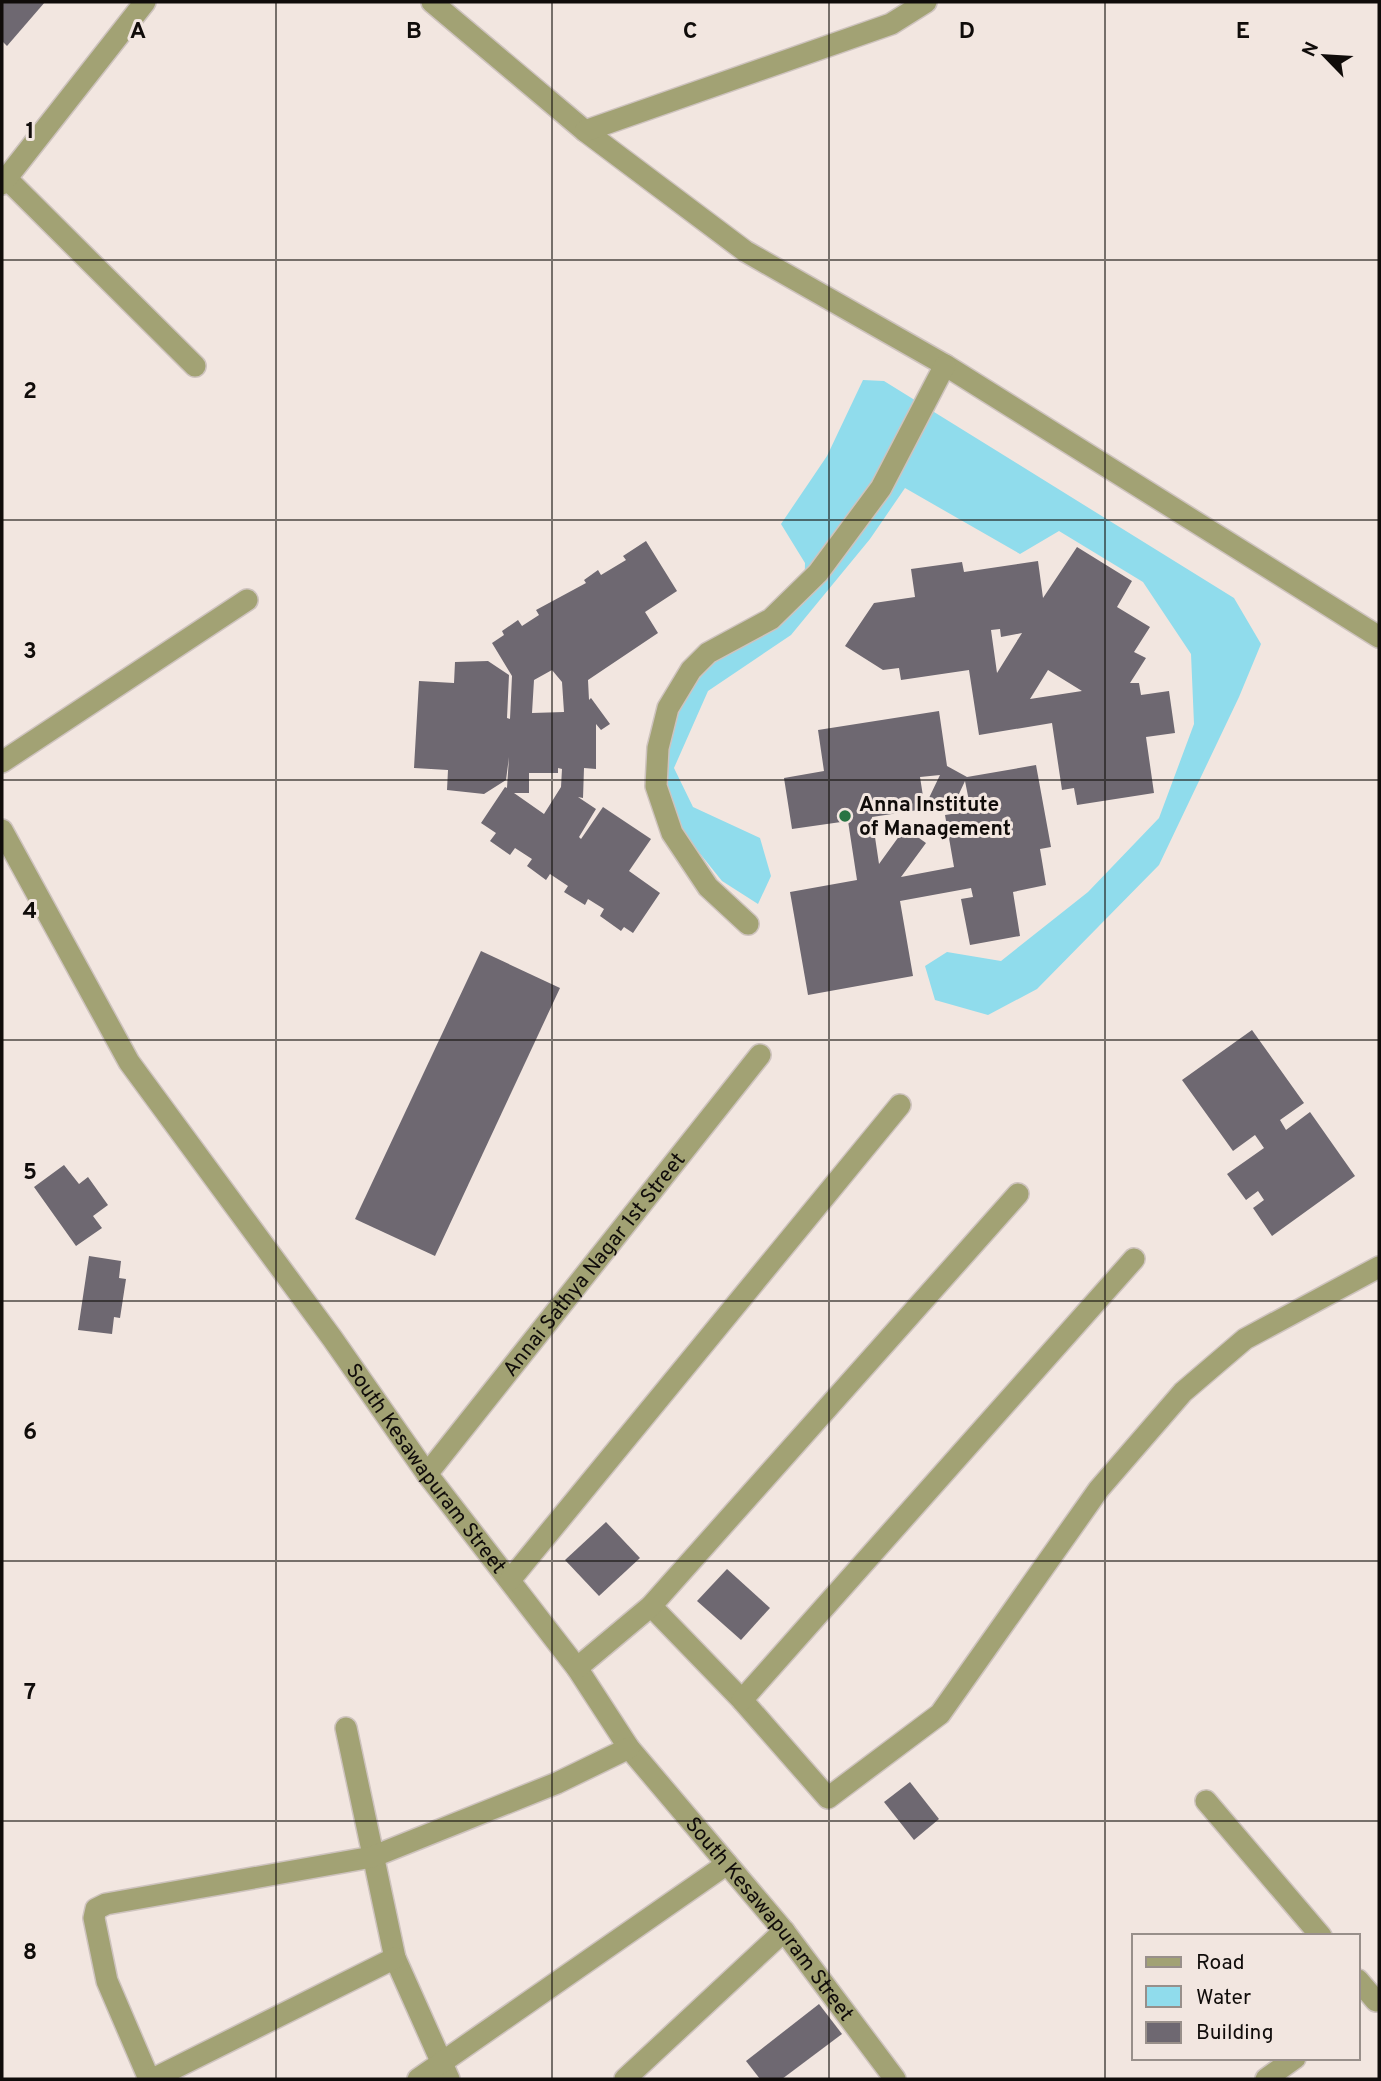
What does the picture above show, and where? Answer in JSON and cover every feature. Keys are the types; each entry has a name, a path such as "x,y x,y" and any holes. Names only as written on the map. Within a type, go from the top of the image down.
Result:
{"street":[{"path":"145,2 4,181 195,366"},
{"path":"432,2 585,131 745,251 945,365 1379,637"},
{"path":"585,131 891,24 926,2"},
{"path":"748,925 708,887 672,833 656,786 658,748 668,708 691,670 708,653 771,619 818,573 881,488 945,365"},
{"path":"2,762 247,600"},
{"name":"South Kesawapuram Street","path":"2,830 129,1062 332,1338 427,1474 577,1668 629,1748 784,1931 895,2079"},
{"name":"Annai Sathya Nagar 1st Street","path":"427,1474 760,1055"},
{"path":"510,1580 901,1105"},
{"path":"577,1668 651,1606 1018,1194"},
{"path":"742,1700 1134,1259"},
{"path":"651,1606 742,1700 828,1798 940,1714 1099,1489 1183,1392 1245,1339 1379,1267"},
{"path":"346,1728 395,1958 445,2072"},
{"path":"395,1958 151,2079 107,1981 94,1918 96,1909 106,1904 372,1857 557,1783 629,1748"},
{"path":"1206,1801 1319,1934"},
{"path":"418,2079 445,2072 727,1864"},
{"path":"625,2079 784,1931"},
{"path":"1360,1982 1378,2000 1360,2013"},
{"path":"1266,2079 1292,2060"}],"water":[{"path":"863,380 884,381 1234,598 1261,644 1239,697 1159,865 1037,989 988,1015 935,1000 925,966 947,952 1001,961 1088,892 1159,818 1194,724 1191,654 1143,582 1059,531 1020,554 905,488 870,539 791,635 708,691 674,768 693,807 760,838 771,876 758,904 722,881 693,845 661,795 664,744 683,698 718,656 777,627 804,603 805,563 781,524 827,456"}],"building":[{"path":"2,2 45,2 7,46 2,41"},
{"path":"646,541 677,591 645,612 658,633 588,680 589,700 591,698 610,724 601,730 596,724 596,769 584,768 583,798 578,797 596,809 579,837 581,839 603,807 651,839 629,871 660,893 633,933 624,927 621,931 600,916 604,909 588,899 585,905 564,892 568,886 550,874 546,880 527,866 532,859 515,848 510,855 490,841 496,833 481,823 505,787 507,788 509,757 506,780 484,794 447,790 448,770 414,768 419,681 454,683 455,662 488,661 509,675 507,718 510,719 512,676 492,643 504,635 502,631 518,620 522,626 539,615 536,610 586,583 584,580 598,570 601,575 626,560 623,556","holes":["552,670 562,682 564,712 532,713 534,680","558,768 562,769 561,787 544,814 514,793 529,793 529,773 558,773"]},
{"path":"1077,547 1132,581 1117,607 1150,627 1134,652 1146,658 1130,683 1139,683 1141,695 1169,691 1175,733 1146,737 1154,793 1077,805 1074,788 1062,790 1052,723 979,735 969,670 901,680 899,668 883,670 845,646 874,603 915,597 911,569 962,562 964,572 1038,561 1043,598","holes":["1000,629 1001,637 1022,633 997,673 991,630","1048,670 1082,691 1030,699"]},
{"path":"939,711 947,766 967,777 1036,765 1051,847 1040,849 1046,885 1013,892 1020,936 970,945 961,899 973,897 971,888 900,901 913,976 808,995 790,892 857,880 848,821 792,829 784,778 824,771 818,730","holes":["940,775 928,800 951,811 965,781 971,811 945,815 954,867 901,877 926,843 905,828 879,864 872,817 925,809 920,777"]},
{"path":"481,951 560,988 435,1256 355,1219"},
{"path":"1252,1030 1304,1103 1280,1120 1286,1130 1310,1112 1355,1176 1272,1236 1253,1208 1264,1200 1258,1191 1246,1200 1227,1174 1264,1148 1255,1135 1233,1151 1182,1080"},
{"path":"64,1165 79,1184 88,1177 108,1205 93,1216 102,1228 76,1246 34,1187"},
{"path":"89,1256 121,1261 119,1278 126,1279 120,1318 114,1317 112,1334 78,1330"},
{"path":"606,1522 640,1558 599,1596 565,1560"},
{"path":"727,1569 770,1608 741,1640 697,1601"},
{"path":"910,1782 939,1819 914,1840 884,1802"},
{"path":"819,2004 842,2034 782,2079 760,2079 746,2061"}],"place":[{"name":"Anna Institute of Management","path":"845,816"}]}
